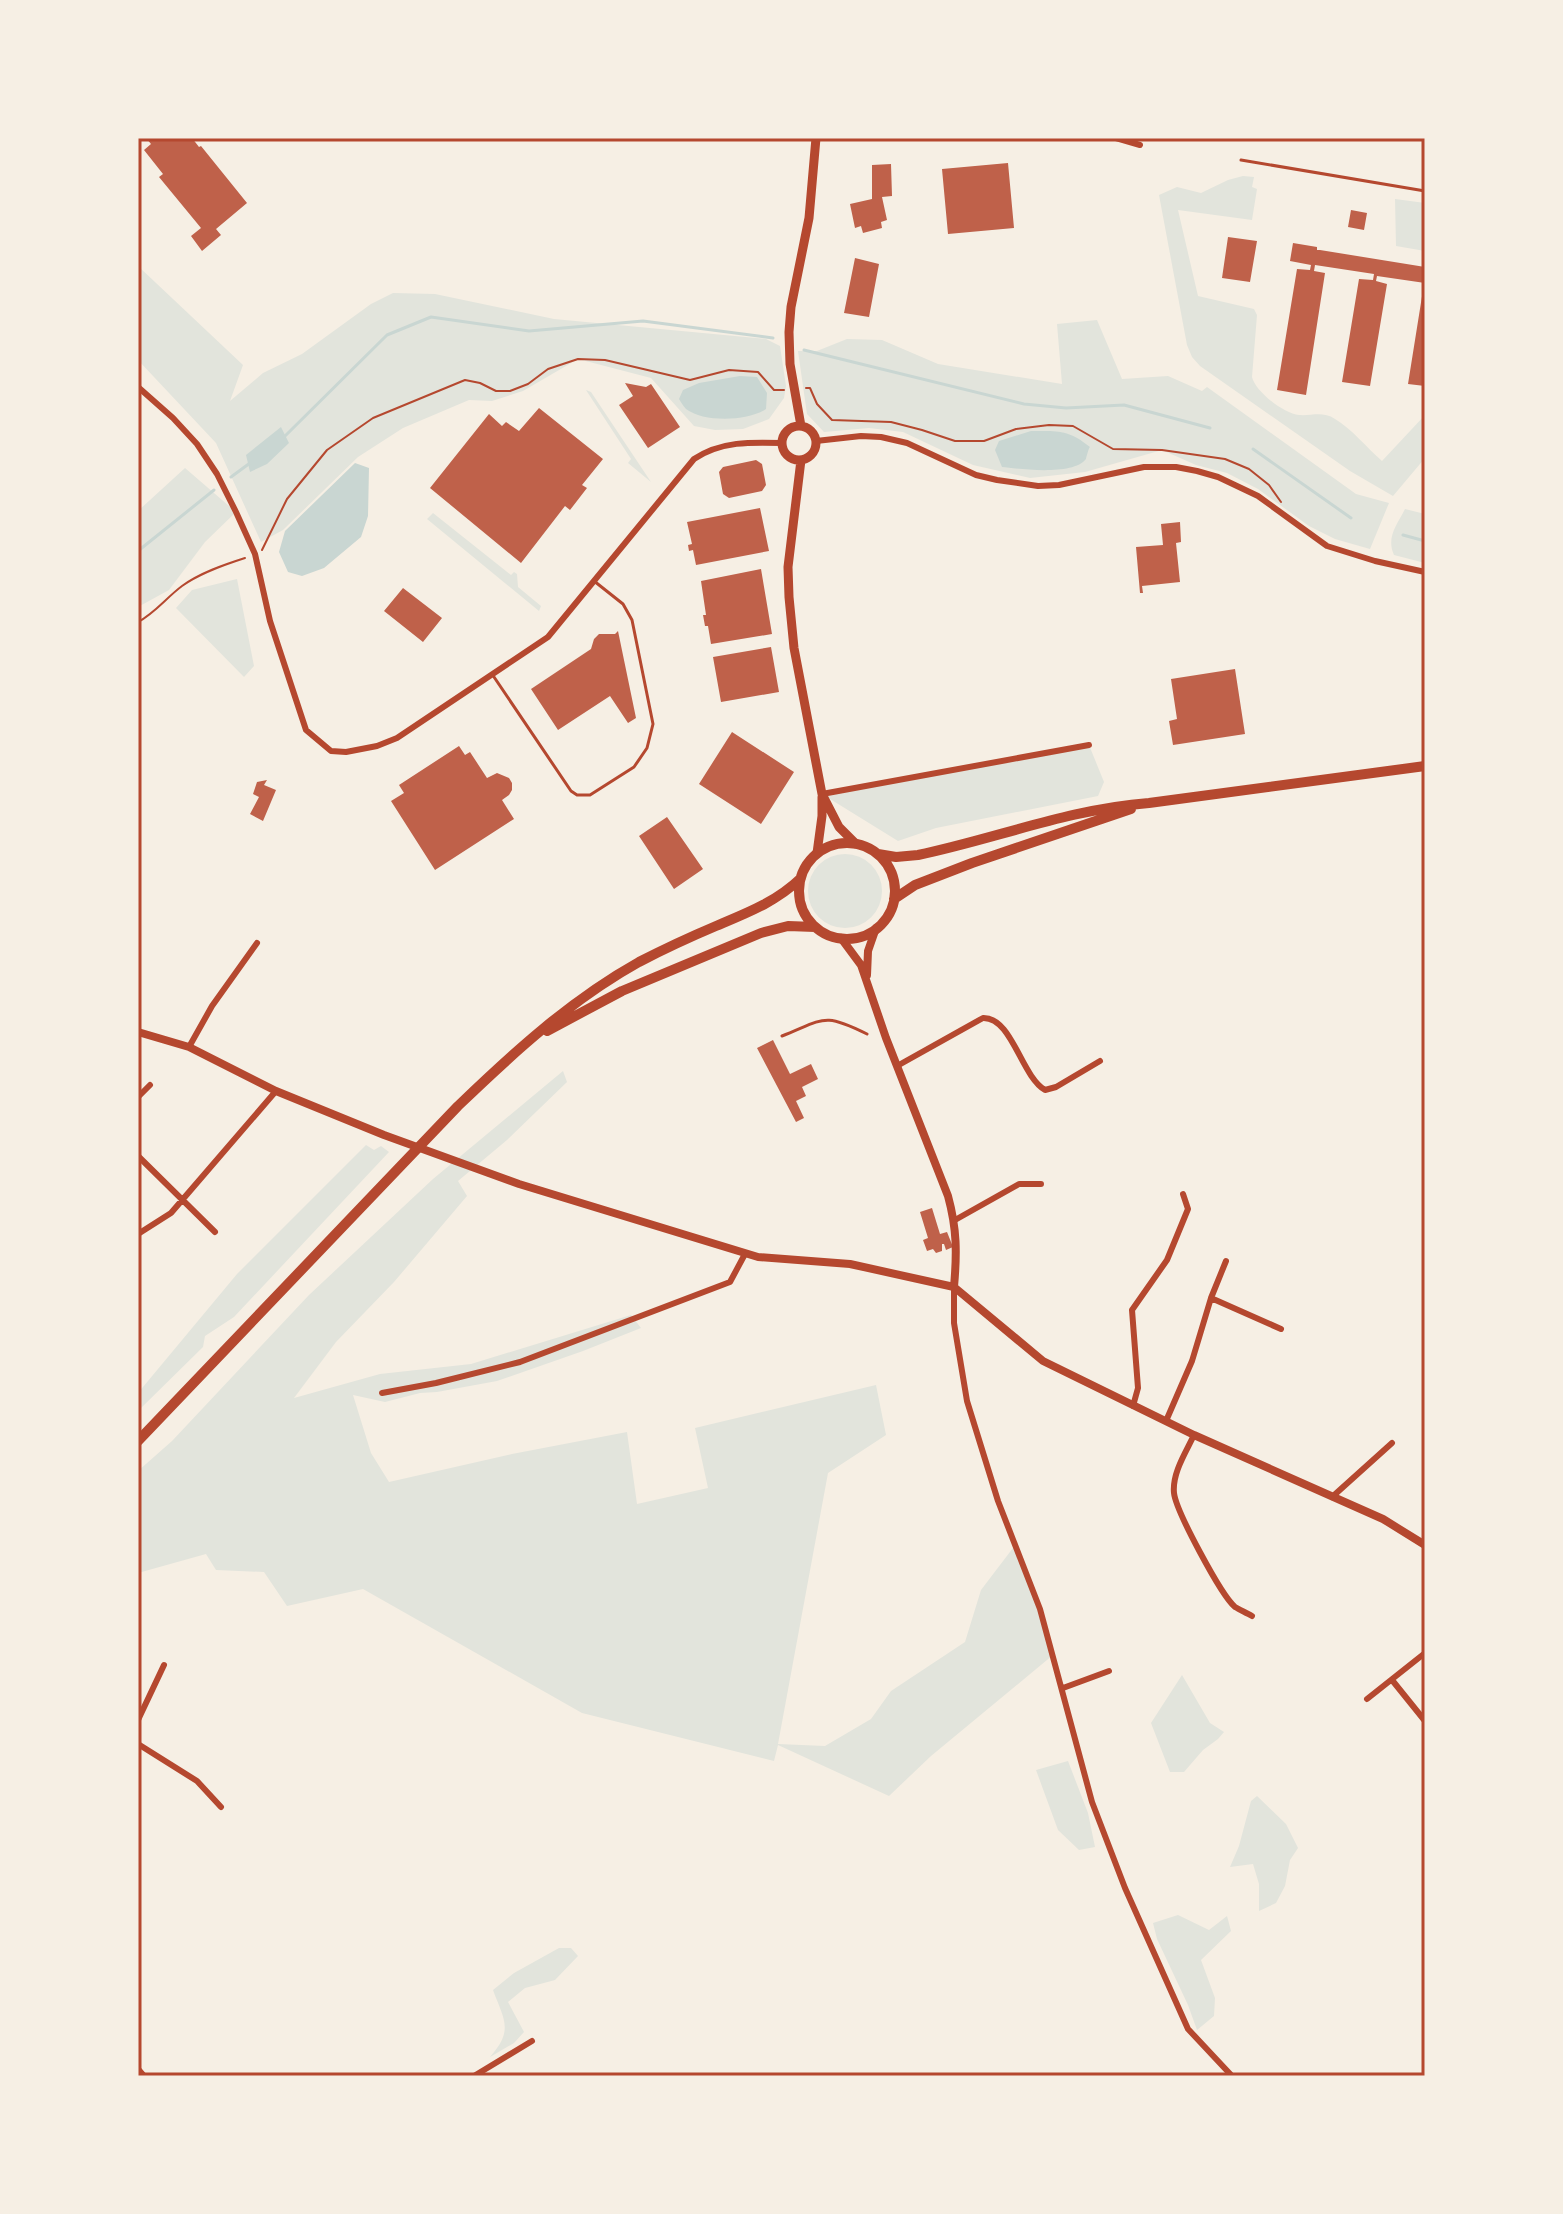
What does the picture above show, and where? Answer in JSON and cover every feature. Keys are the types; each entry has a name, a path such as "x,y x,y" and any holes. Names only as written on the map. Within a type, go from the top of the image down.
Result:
{"main road":[{"path":"801,426 790,364 789,332 809,218 816,138"},
{"path":"801,460 790,457 782,443 788,430 801,426 812,432 816,441 813,452 801,460 790,541 789,597 794,648 822,794 817,853"},
{"path":"822,794 839,827 856,844 878,854 896,857 918,855 1113,806 1425,766"},
{"path":"894,899 915,885 972,863 1149,803"},
{"path":"856,844 835,844 817,853 801,878 799,896 804,913 815,927 827,934 856,938 876,928 888,915 894,899 894,883 878,854"},
{"path":"138,1441 458,1106 557,1016 613,977 675,944 764,905 786,892 801,878"},
{"path":"528,1042 608,997 718,950 774,929 815,927"}],"street":[{"path":"1116,138 1140,145"},
{"path":"138,387 197,444 217,474 255,554 270,621 306,730 331,751 346,752 377,746 397,738 548,637 694,459 731,445 756,441 782,443"},
{"path":"816,441 881,437 907,443 976,475 1038,486 1059,485 1144,467 1176,467 1218,477 1258,496 1327,546 1425,572"},
{"path":"822,794 1089,745"},
{"path":"868,984 868,951 876,928"},
{"path":"841,938 861,965 955,1220 958,1249 954,1323 967,1401 998,1501 1040,1609 1092,1802 1125,1888 1188,2029 1232,2076"},
{"path":"189,1047 212,1006 257,943"},
{"path":"897,1066 988,1017 1001,1025 1035,1082 1045,1090 1056,1087 1100,1061"},
{"path":"138,1032 189,1047 276,1091 384,1135 519,1184 745,1254 850,1264 954,1287 1043,1361 1194,1435 1383,1519 1425,1545"},
{"path":"138,1097 150,1085"},
{"path":"138,1234 171,1213 276,1091"},
{"path":"138,1156 215,1232"},
{"path":"955,1220 1019,1184 1041,1184"},
{"path":"1133,1406 1138,1388 1132,1310 1167,1260 1188,1209 1183,1194"},
{"path":"382,1393 520,1362 730,1282 745,1254"},
{"path":"1166,1421 1192,1361 1226,1261"},
{"path":"1211,1298 1281,1329"},
{"path":"1194,1435 1175,1476 1174,1493 1178,1508 1220,1587 1235,1606 1252,1616"},
{"path":"1332,1497 1392,1443"},
{"path":"1367,1699 1425,1653"},
{"path":"138,1720 164,1665"},
{"path":"1063,1688 1109,1671"},
{"path":"1392,1680 1425,1721"},
{"path":"138,1744 197,1781 221,1807"},
{"path":"474,2076 532,2041"},
{"path":"138,2069 144,2076"}],"lane":[{"path":"1241,160 1425,191"},
{"path":"492,674 571,791 577,795 590,795 634,767 647,748 653,724 635,627 623,604 594,581"},
{"path":"782,1036 829,1019 844,1022 867,1034"}],"path":[{"path":"138,622 201,575 264,549 287,499 327,450 373,418 465,380 496,391 510,391 528,384 548,369 578,359 605,360 690,380 729,370 758,372 774,390 810,388 817,404 832,420 891,422 955,441 984,441 1016,429 1073,426 1113,449 1162,450 1225,459 1249,469 1269,485 1279,499 1284,514"}],"shaded area":[{"path":"1243,176 1254,177 1252,187 1257,189 1252,220 1178,210 1198,296 1254,309 1257,315 1252,377 1264,395 1286,411 1331,417 1382,461 1425,415 1425,458 1393,496 1350,471 1200,366 1192,357 1187,345 1159,195 1177,187 1201,193"},
{"path":"1395,199 1425,203 1425,251 1396,246"},
{"path":"138,266 243,365 230,401 263,373 302,354 371,304 393,293 435,294 554,319 766,339 780,346 786,386 784,398 769,419 743,429 715,430 694,426 651,378 578,359 523,391 492,401 469,400 403,428 358,457 283,530 261,542 216,443 138,360"},
{"path":"1097,320 1122,379 1168,376 1202,391 1207,387 1356,494 1389,503 1370,549 1335,539 1309,526 1258,489 1227,473 1196,465 1162,450 1085,472 1030,478 973,465 903,432 869,428 824,432 807,414 798,351 817,351 847,339 882,340 938,364 1062,384 1057,324"},
{"path":"740,376 757,377 767,393 766,409 738,418 704,417 686,409 679,399 683,390 699,383"},
{"path":"586,390 591,392 651,482 628,463 631,459"},
{"path":"281,427 289,443 267,464 250,472 246,455"},
{"path":"1031,431 1055,431 1075,437 1090,447 1086,459 1070,468 1058,470 1002,467 995,450 999,441"},
{"path":"355,463 369,468 368,516 361,537 324,568 302,576 288,572 279,552 285,531"},
{"path":"185,468 236,512 205,542 169,590 138,607 138,511"},
{"path":"1405,509 1425,514 1425,563 1394,555 1392,537"},
{"path":"433,513 511,575 514,572 517,574 518,587 541,606 539,611 427,519"},
{"path":"237,579 254,666 244,677 176,608 192,590"},
{"path":"1089,745 1104,782 1098,796 936,828 898,841 822,794"},
{"path":"838,854 852,854 866,860 876,870 882,891 876,912 866,922 852,928 838,928 824,922 814,912 808,898 808,884 814,870 824,860"},
{"path":"563,1071 567,1082 507,1140 458,1181 467,1196 394,1282 336,1342 294,1398 380,1374 471,1364 631,1315 641,1328 497,1381 385,1402 353,1395 371,1453 389,1482 627,1432 637,1504 708,1488 695,1428 876,1385 886,1435 828,1473 778,1744 825,1746 871,1719 891,1691 965,1642 981,1590 1016,1544 1053,1655 931,1756 889,1796 778,1745 774,1761 582,1713 363,1589 287,1606 264,1572 216,1570 206,1554 138,1573 138,1471 172,1441 309,1295 433,1179"},
{"path":"366,1145 374,1150 381,1146 389,1152 234,1317 205,1336 203,1347 138,1411 138,1393 237,1274"},
{"path":"1182,1675 1210,1723 1224,1732 1184,1772 1170,1772 1151,1723"},
{"path":"1068,1761 1088,1813 1095,1847 1079,1850 1058,1830 1036,1770"},
{"path":"1257,1796 1286,1824 1298,1848 1290,1860 1285,1886 1276,1903 1259,1911 1259,1884 1253,1864 1230,1867 1251,1801"},
{"path":"1178,1915 1209,1930 1227,1916 1231,1931 1201,1960 1215,1998 1214,2016 1197,2030 1153,1923"},
{"path":"559,1948 571,1948 578,1956 555,1980 525,1988 508,2002 524,2032 514,2043 490,2057 502,2039 505,2025 493,1990 514,1973"}],"building":[{"path":"146,138 192,138 247,203 216,229 221,235 202,251 191,236 201,228 159,177 163,174 144,150 151,144"},
{"path":"1008,163 1014,228 948,234 942,169"},
{"path":"891,164 892,196 882,197 887,220 881,222 882,228 863,233 861,226 855,228 850,204 872,199 872,165"},
{"path":"1351,210 1367,213 1364,230 1348,227"},
{"path":"1228,237 1257,241 1250,282 1222,278"},
{"path":"1293,243 1317,247 1317,250 1425,267 1425,283 1377,276 1376,281 1387,284 1370,386 1342,382 1359,279 1373,280 1374,274 1315,265 1314,271 1325,273 1306,395 1277,390 1297,269 1310,270 1311,265 1290,261"},
{"path":"855,258 879,264 869,317 844,313"},
{"path":"1425,290 1425,386 1408,384"},
{"path":"625,383 646,387 651,384 680,427 648,448 619,405 633,396"},
{"path":"539,408 603,459 582,485 587,488 570,510 565,506 521,563 430,488 489,414 502,426 506,422 519,431"},
{"path":"756,460 762,464 766,485 762,491 729,498 723,494 719,472 723,467"},
{"path":"760,508 769,551 696,565 693,550 689,551 688,545 692,544 687,522"},
{"path":"1180,522 1181,542 1176,543 1180,582 1142,586 1143,593 1140,593 1136,547 1163,545 1161,524"},
{"path":"761,569 772,634 711,644 703,615 706,615 701,581"},
{"path":"403,588 442,618 423,642 384,611"},
{"path":"618,631 636,718 628,723 610,696 558,730 531,689 591,649 599,634 615,634"},
{"path":"771,647 779,692 721,702 713,657"},
{"path":"1235,669 1245,734 1173,745 1169,721 1177,719 1171,679"},
{"path":"732,732 794,772 761,824 699,784"},
{"path":"459,746 465,755 470,752 487,778 497,773 509,778 512,790 502,800 514,819 435,870 391,801 404,793 399,785"},
{"path":"267,780 264,785 276,790 263,821 250,814 259,797 253,794 257,782"},
{"path":"667,817 703,869 674,889 639,836"},
{"path":"773,1040 790,1074 811,1064 818,1079 802,1087 806,1096 796,1101 804,1118 796,1122 757,1048"},
{"path":"932,1208 940,1234 947,1232 953,1247 946,1250 942,1244 942,1251 936,1253 933,1249 927,1251 923,1240 928,1238 920,1212"}],"waterway":[{"path":"284,437 387,335 431,317 529,331 643,321 773,338"},
{"path":"804,350 1024,404 1066,408 1124,405 1210,428"},
{"path":"1253,449 1351,518"},
{"path":"231,477 250,463"},
{"path":"138,551 214,490"},
{"path":"1403,535 1425,541"}]}
